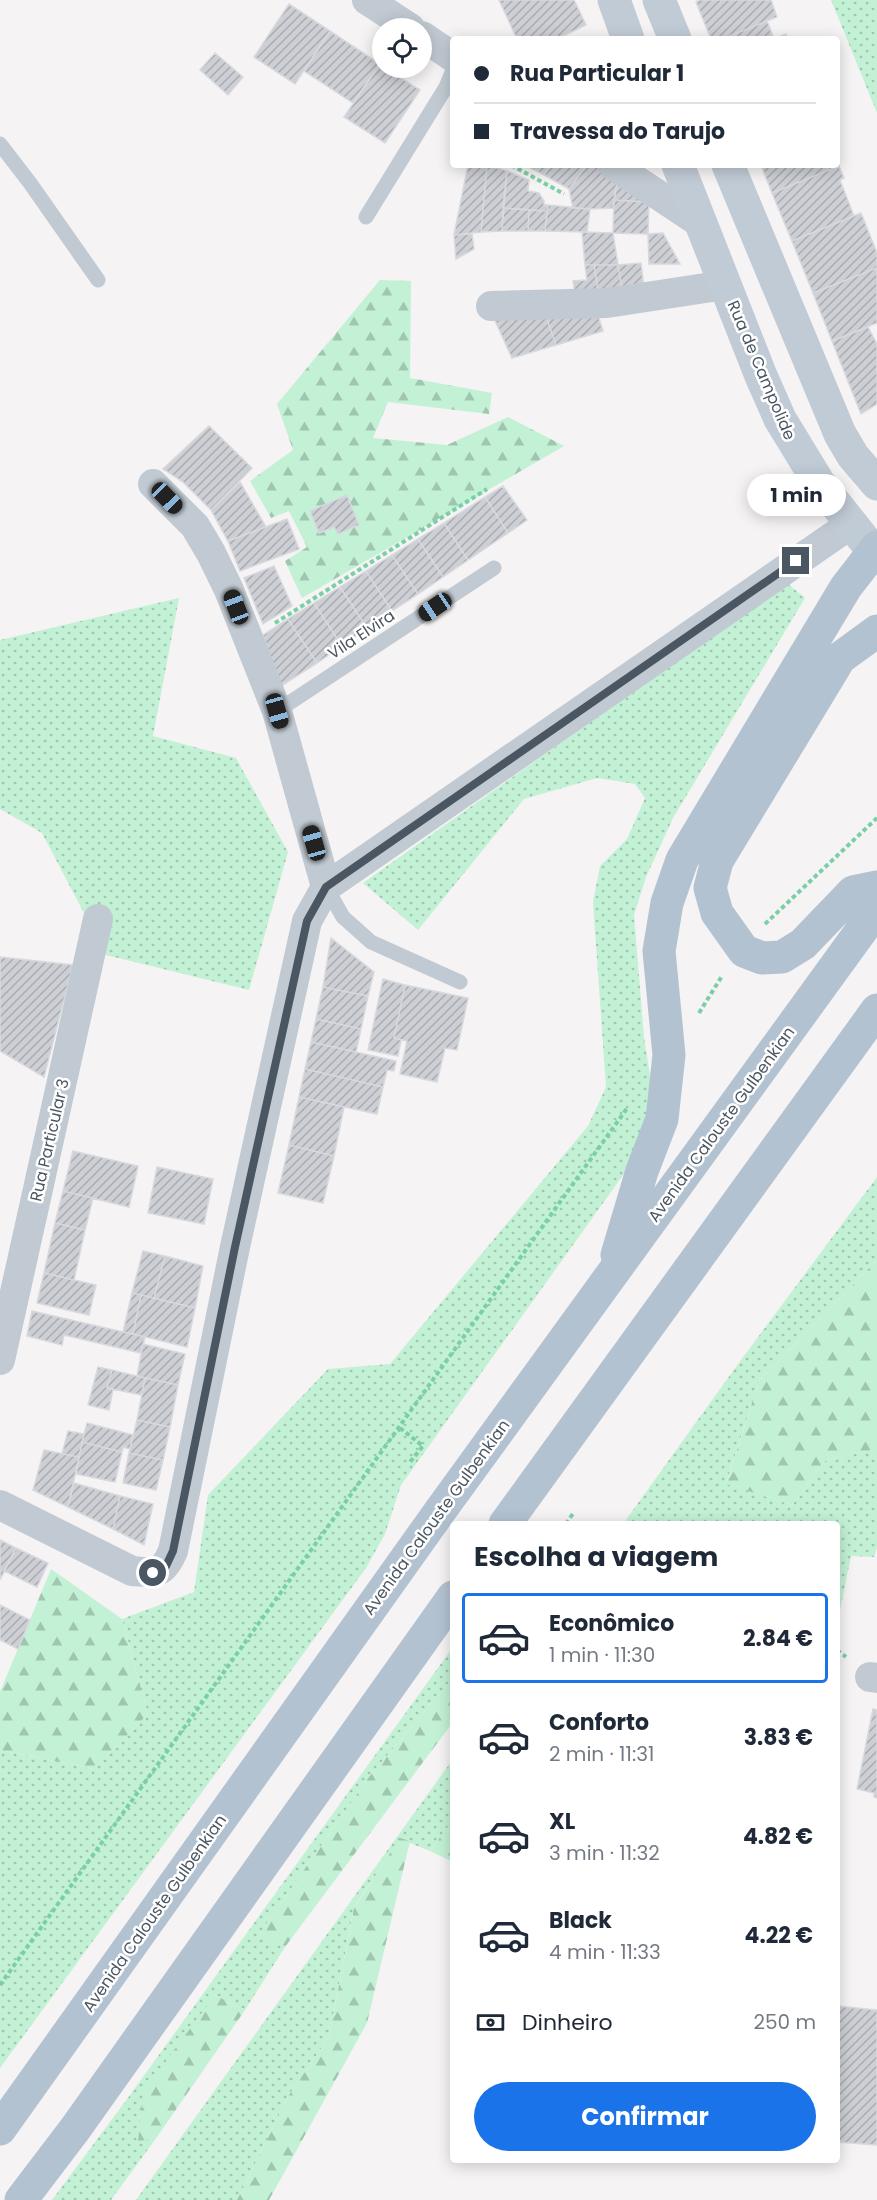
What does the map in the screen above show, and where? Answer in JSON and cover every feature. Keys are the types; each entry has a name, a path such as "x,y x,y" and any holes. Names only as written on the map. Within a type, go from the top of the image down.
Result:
{"main road":[{"path":"614,0 627,36"},
{"path":"659,0 674,36"},
{"name":"Rua de Campolide","path":"679,168 780,419 819,483 851,524 876,551"},
{"path":"729,168 840,434 865,462 877,484"},
{"path":"610,1278 642,1171 662,1119 669,1055 659,951 667,903 682,860 846,587 876,551"},
{"path":"877,631 840,658 717,861 710,888 717,913 744,951 762,958 782,957 803,944 853,892 877,887"},
{"name":"Avenida Calouste Gulbenkian","path":"0,2129 440,1511 877,909"},
{"path":"507,1521 877,1010"},
{"path":"21,2200 75,2129 450,1601"}],"street":[{"path":"367,0 395,18"},
{"path":"432,43 450,55"},
{"path":"618,168 702,224"},
{"path":"491,306 607,303 725,285"},
{"path":"153,484 195,526 212,553 229,590 277,711 326,887"},
{"path":"0,1505 132,1571 153,1573 166,1566 173,1551 232,1259 307,921 326,887 851,524"},
{"name":"Rua Particular 3","path":"0,1360 98,920"}],"lane":[{"path":"366,217 450,77"},
{"path":"0,144 98,280"},
{"name":"Vila Elvira","path":"277,711 494,568"},
{"path":"326,887 344,917 371,942 460,982"}],"path":[{"path":"516,168 564,194"},
{"path":"286,616 487,489"},
{"path":"767,920 877,818"},
{"path":"669,1055 723,974"},
{"path":"0,1985 631,1103"},
{"path":"399,1428 423,1446 410,1461"},
{"path":"568,1521 574,1512"}],"green space":[{"path":"831,0 877,0 877,113"},
{"path":"380,280 411,281 410,378 492,393 489,414 388,402 373,438 447,445 508,417 564,446 302,598 285,561 307,547 289,511 271,518 250,481 293,450 277,404"},
{"path":"787,583 805,598 673,818 646,877 634,915 644,1037 654,1101 636,1157 401,1485 385,1534 366,1568 0,2068 0,1750 94,1769 148,1714 122,1619 194,1592 208,1495 328,1369 390,1364 588,1126 606,1087 593,902 600,866 627,839 645,798 635,784 597,778 524,799 418,930 363,883"},
{"path":"179,598 153,736 236,758 288,852 249,990 106,955 42,833 0,809 0,640"},
{"path":"877,1177 877,1260 759,1381 726,1483 792,1505 826,1460 877,1449 877,1547 874,1557 851,1556 840,1610 840,1521 625,1521"},
{"path":"877,1260 877,1449 826,1460 792,1505 726,1484 759,1381"},
{"path":"51,1569 122,1619 148,1714 94,1769 0,1750 0,1692"},
{"path":"450,1651 450,1682 369,1777 258,1936 285,1947 245,2010 215,1995 138,2141 157,2137 111,2200 52,2200"},
{"path":"450,1682 450,1726 285,1947 257,1937 369,1777"},
{"path":"450,1763 450,1824 430,1851 400,1839 354,1907 329,2037 289,2095 237,2200 136,2200"},
{"path":"450,1824 450,1861 430,1851"},
{"path":"400,1838 410,1841 367,2023 269,2200 237,2200 289,2095 329,2037 354,1908"},
{"path":"215,1995 245,2010 157,2137 138,2142 143,2092"}],"building":[{"path":"499,0 574,0 586,25 563,36 516,36"},
{"path":"699,0 771,0 777,17 730,36 710,36 696,2"},
{"path":"289,4 330,31 295,84 254,57"},
{"path":"767,21 773,36 730,36"},
{"path":"330,31 372,59 372,76 353,103 304,71"},
{"path":"215,53 243,77 228,95 200,70"},
{"path":"372,76 372,78 401,78 420,90 385,143 344,117"},
{"path":"467,168 487,168 481,232 454,235"},
{"path":"487,168 507,171 502,231 481,232"},
{"path":"531,168 548,168 544,175"},
{"path":"548,168 585,168 569,189 544,175"},
{"path":"585,168 604,168 618,177 613,208 573,208 569,189"},
{"path":"762,168 834,168 772,193"},
{"path":"834,168 840,168 844,178 840,180 854,216 792,241 772,193"},
{"path":"507,171 529,180 528,191 539,193 544,205 548,205 547,211 503,208"},
{"path":"618,177 649,202 614,200"},
{"path":"614,200 649,202 648,234 613,233"},
{"path":"548,205 590,209 587,232 545,231"},
{"path":"503,208 529,210 528,231 502,231"},
{"path":"529,210 547,211 545,231 528,231"},
{"path":"861,213 877,253 877,268 813,293 792,241"},
{"path":"582,232 613,233 618,265 585,265"},
{"path":"663,233 680,264 649,264 648,234"},
{"path":"472,234 474,249 456,259 454,235"},
{"path":"641,263 645,296 623,296 618,265"},
{"path":"585,265 594,265 599,297 576,298 573,281 587,280"},
{"path":"594,265 618,265 623,296 599,297"},
{"path":"877,268 877,323 832,341 813,293"},
{"path":"596,309 603,331 556,345 544,311"},
{"path":"544,311 556,345 512,358 492,314"},
{"path":"868,327 877,344 877,404 861,414 832,341"},
{"path":"209,426 252,468 211,510 183,482 163,469"},
{"path":"240,482 266,527 228,541 211,510"},
{"path":"503,486 527,520 508,533 485,497"},
{"path":"347,495 359,525 338,534 334,527 319,533 310,511"},
{"path":"485,497 508,533 468,560 444,523"},
{"path":"287,519 299,549 240,571 228,541"},
{"path":"444,523 468,560 443,577 418,539"},
{"path":"418,539 443,577 418,594 392,555"},
{"path":"392,555 418,594 392,611 366,571"},
{"path":"274,566 292,606 263,624 244,578"},
{"path":"366,571 392,611 367,628 340,587"},
{"path":"340,587 367,628 342,646 314,603"},
{"path":"314,603 342,646 317,663 288,619"},
{"path":"288,619 317,663 281,686 263,635"},
{"path":"331,938 374,972 368,996 323,987"},
{"path":"0,957 73,965 44,1077 0,1051"},
{"path":"383,979 405,985 394,1038 401,1040 398,1056 368,1050"},
{"path":"405,985 468,998 457,1050 445,1048 437,1082 400,1074 407,1041 394,1038"},
{"path":"323,987 368,996 361,1029 316,1019"},
{"path":"316,1019 361,1029 356,1052 311,1042"},
{"path":"311,1042 396,1061 394,1071 387,1070 383,1087 305,1069"},
{"path":"305,1069 383,1087 377,1114 299,1097"},
{"path":"299,1097 344,1107 334,1156 289,1145"},
{"path":"289,1145 334,1156 323,1203 278,1193"},
{"path":"73,1151 138,1166 129,1207 63,1191"},
{"path":"157,1167 213,1179 204,1224 148,1213"},
{"path":"63,1191 93,1198 85,1230 55,1223"},
{"path":"55,1223 85,1230 74,1280 44,1273"},
{"path":"143,1251 165,1256 154,1298 132,1293"},
{"path":"165,1256 203,1266 195,1308 154,1298"},
{"path":"44,1273 96,1285 89,1315 37,1303"},
{"path":"132,1293 141,1295 133,1334 123,1332"},
{"path":"141,1295 195,1308 187,1347 133,1334"},
{"path":"32,1311 145,1337 141,1353 64,1335 62,1345 27,1336"},
{"path":"143,1344 185,1354 178,1385 137,1376"},
{"path":"98,1367 112,1370 107,1388 113,1389 109,1410 88,1405"},
{"path":"112,1370 145,1378 142,1395 107,1388"},
{"path":"145,1378 178,1385 170,1427 137,1420"},
{"path":"137,1420 170,1427 163,1460 129,1453"},
{"path":"87,1423 133,1435 130,1449 123,1447 122,1452 82,1442"},
{"path":"68,1431 84,1434 79,1457 62,1454"},
{"path":"82,1442 122,1452 115,1482 76,1474"},
{"path":"44,1450 79,1457 68,1507 33,1490"},
{"path":"129,1453 163,1460 156,1490 123,1483"},
{"path":"74,1483 120,1496 113,1529 68,1507"},
{"path":"120,1496 153,1504 144,1545 113,1529"},
{"path":"0,1540 16,1548 0,1580"},
{"path":"16,1548 48,1563 37,1587 4,1571"},
{"path":"0,1605 30,1620 18,1649 0,1640"},
{"path":"873,1709 877,1710 877,1798 874,1797 874,1793 857,1789"},
{"path":"840,2006 877,2010 877,2145 840,2142"}],"route":[{"path":"153,1573 166,1566 173,1551 235,1247 307,921 326,887 796,561"}]}
